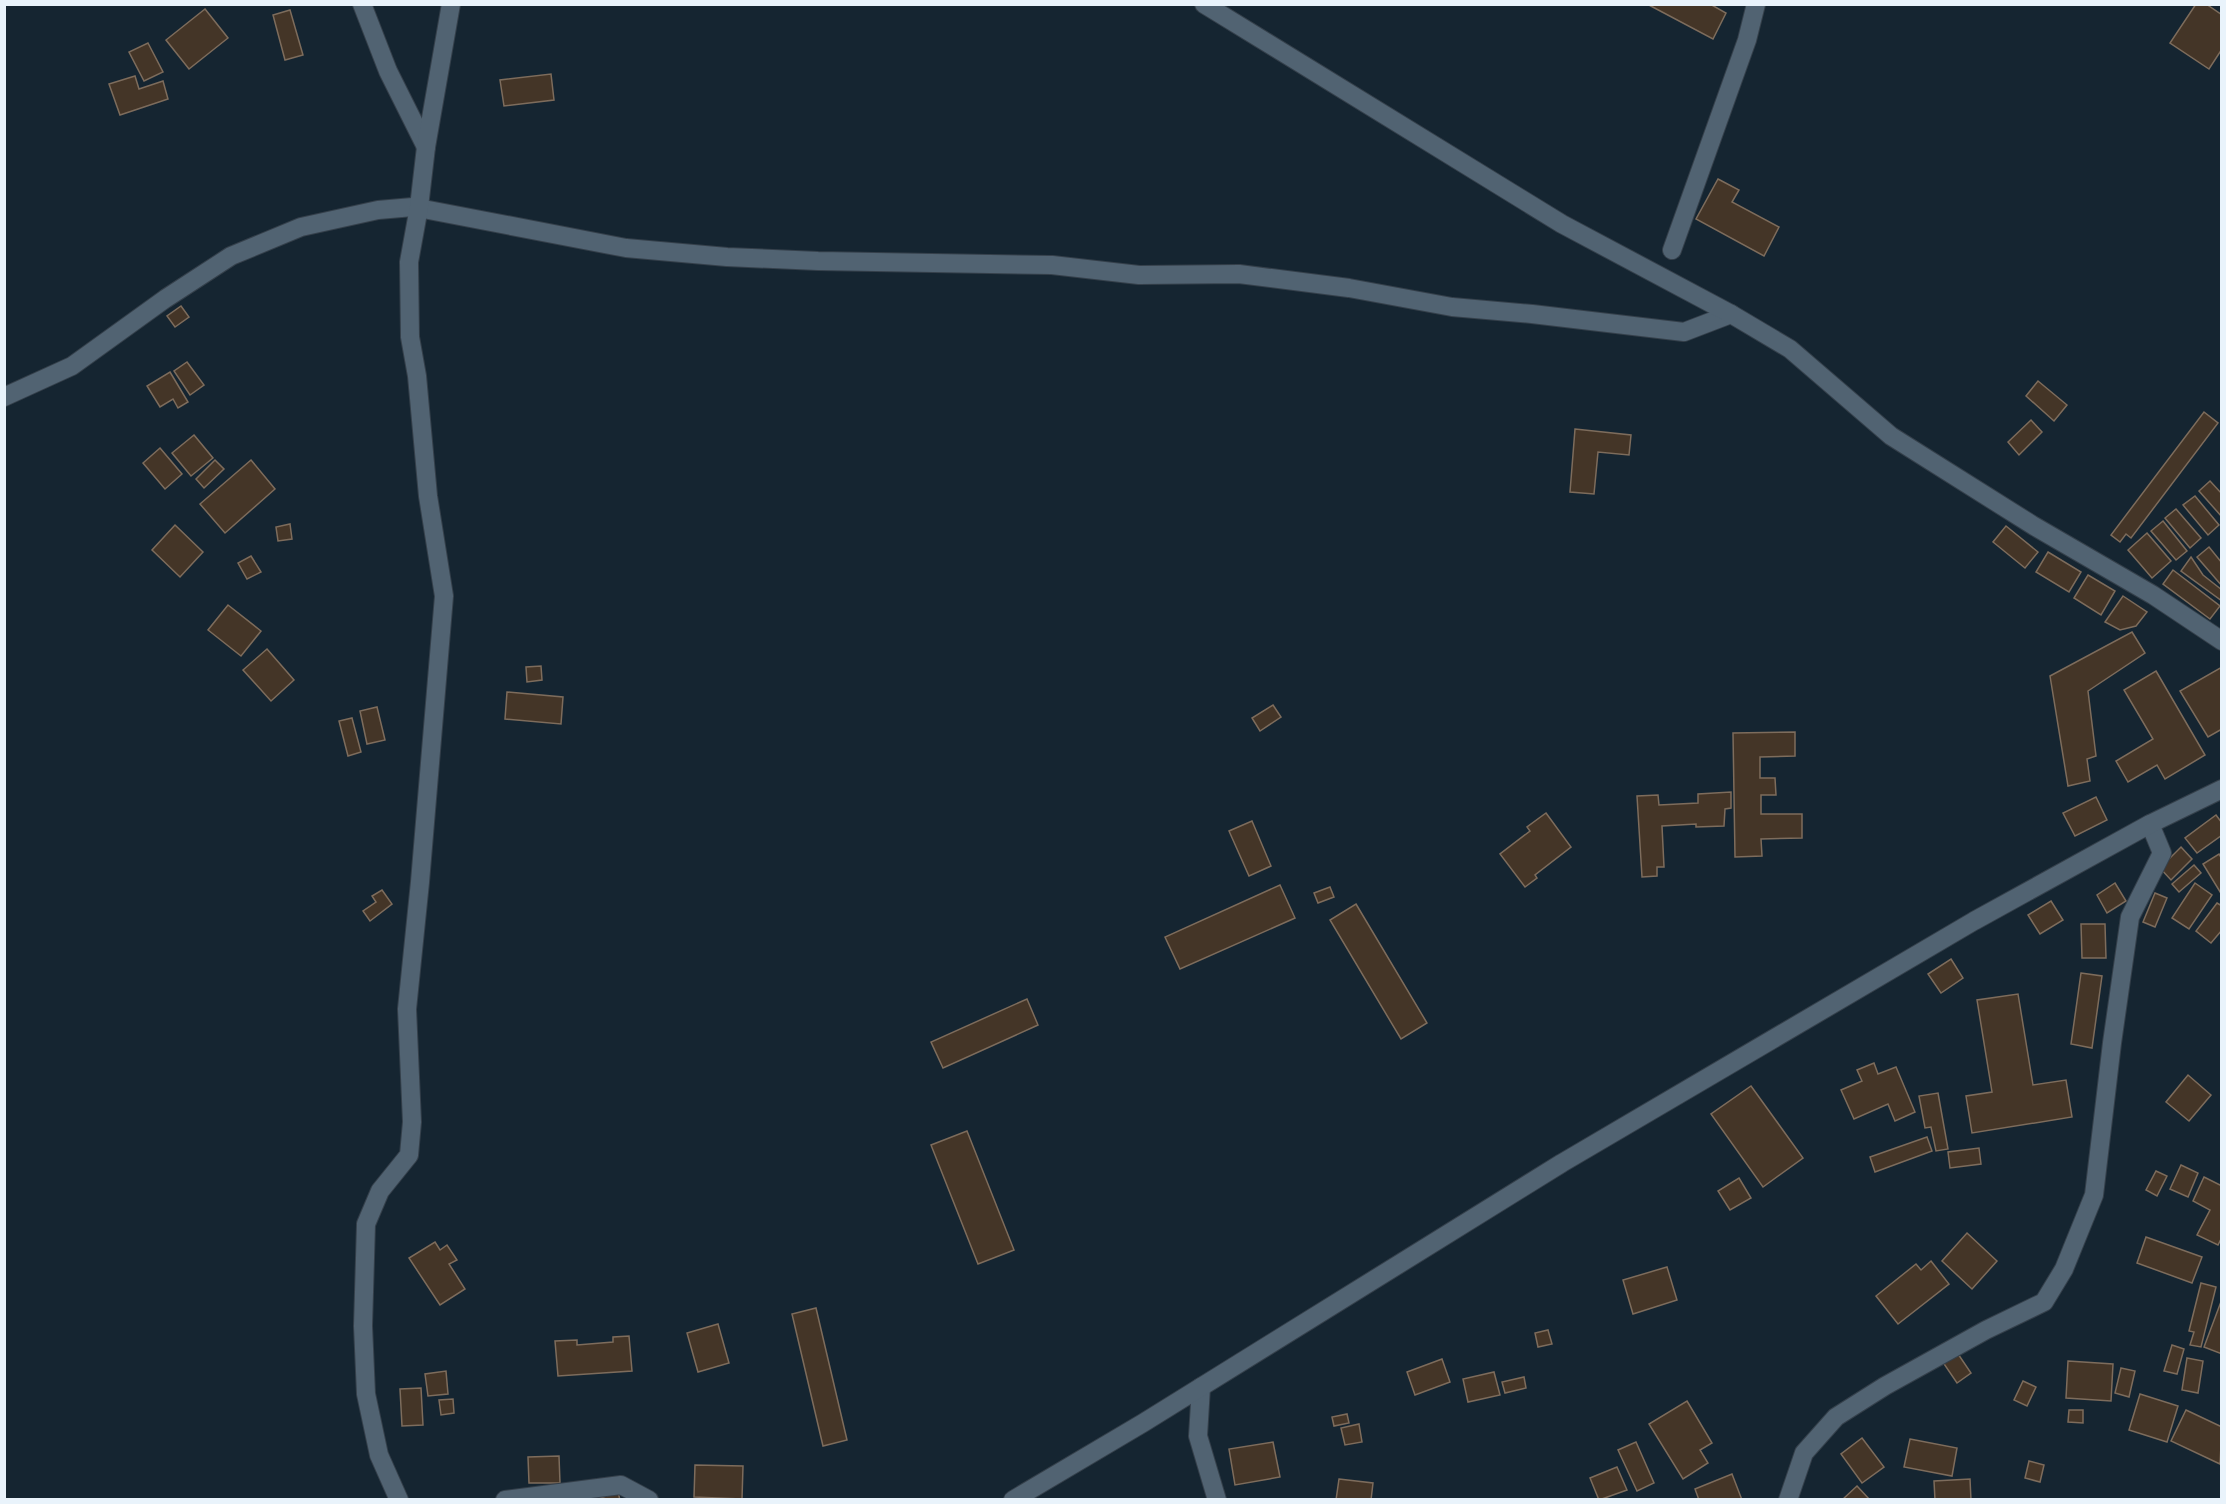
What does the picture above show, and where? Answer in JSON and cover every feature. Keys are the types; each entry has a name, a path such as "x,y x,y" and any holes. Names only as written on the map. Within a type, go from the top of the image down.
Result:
{"street":[{"path":"362,4 388,71 426,147"},
{"path":"399,1500 379,1455 369,1405 363,1326 366,1224 380,1191 409,1155 412,1122 407,1009 444,596 428,496 417,376 410,337 409,262 451,4"},
{"path":"1204,4 1562,224 1731,314 1790,349 1891,436 2034,526 2153,595 2222,641"},
{"path":"1672,250 1747,40 1756,4"},
{"path":"4,396 72,366 165,299 231,256 301,227 378,210 419,207 626,248 727,257 1052,266 1139,275 1239,274 1349,288 1452,307 1684,332 1731,314"},
{"path":"1013,1500 1202,1387 1562,1163 1974,921 2150,824 2222,789"},
{"path":"1788,1500 1804,1453 1836,1417 1885,1386 1986,1330 2044,1302 2064,1269 2094,1195 2130,917 2162,853 2150,824"},
{"path":"1202,1387 1198,1436 1217,1500"},
{"path":"505,1500 621,1485 649,1500"}],"building":[{"path":"1647,4 1710,4 1726,13 1713,39"},
{"path":"2196,4 2206,4 2222,15 2222,49 2209,69 2170,43"},
{"path":"205,9 228,38 189,69 166,40"},
{"path":"290,10 303,55 285,60 273,15"},
{"path":"148,43 163,72 144,81 129,52"},
{"path":"551,74 554,100 504,106 500,80"},
{"path":"135,76 139,89 163,81 168,99 120,115 109,84"},
{"path":"1718,179 1739,190 1732,202 1779,227 1764,256 1696,219"},
{"path":"181,306 189,317 175,327 167,316"},
{"path":"187,362 204,385 190,395 174,371"},
{"path":"170,372 188,402 178,408 173,399 160,407 147,386"},
{"path":"2038,381 2067,405 2054,421 2026,396"},
{"path":"2204,412 2218,423 2131,538 2126,534 2120,542 2111,535"},
{"path":"2031,420 2042,432 2019,455 2008,442"},
{"path":"1575,429 1631,435 1629,455 1598,452 1594,494 1570,492"},
{"path":"194,435 213,458 191,476 172,453"},
{"path":"160,448 182,474 165,489 143,463"},
{"path":"215,460 224,469 204,488 196,479"},
{"path":"251,460 275,489 225,533 200,504"},
{"path":"2210,481 2222,494 2222,517 2199,491"},
{"path":"2195,496 2219,525 2208,535 2183,505"},
{"path":"2176,509 2201,538 2190,548 2165,518"},
{"path":"2163,521 2187,551 2176,560 2151,531"},
{"path":"290,524 292,539 278,541 276,527"},
{"path":"175,525 203,552 180,577 152,550"},
{"path":"2006,526 2038,552 2025,568 1993,542"},
{"path":"2147,533 2171,561 2152,578 2128,550"},
{"path":"2209,547 2222,563 2222,586 2197,557"},
{"path":"2048,552 2081,572 2069,592 2036,572"},
{"path":"251,556 261,572 247,579 238,563"},
{"path":"2191,557 2203,575 2222,590 2222,601 2181,571"},
{"path":"2173,570 2220,606 2210,619 2163,584"},
{"path":"2088,575 2115,591 2101,615 2074,598"},
{"path":"2123,596 2147,612 2136,626 2120,630 2105,622"},
{"path":"228,605 261,631 241,656 208,630"},
{"path":"2132,632 2145,653 2088,691 2096,756 2087,759 2090,781 2068,786 2050,676"},
{"path":"267,649 294,680 271,701 243,670"},
{"path":"541,666 542,680 527,682 526,667"},
{"path":"2222,667 2222,729 2208,737 2180,691"},
{"path":"2156,671 2205,755 2165,779 2157,765 2128,782 2116,761 2153,739 2124,690"},
{"path":"507,692 563,697 561,724 505,719"},
{"path":"1273,705 1281,717 1260,731 1252,718"},
{"path":"377,707 385,740 367,744 360,711"},
{"path":"352,718 361,752 348,756 339,721"},
{"path":"1795,732 1795,756 1760,757 1760,778 1775,778 1776,795 1761,795 1761,814 1802,814 1802,838 1761,839 1762,856 1735,857 1733,733"},
{"path":"1731,792 1731,808 1725,809 1724,826 1696,827 1696,824 1662,826 1664,867 1657,867 1657,876 1642,877 1637,796 1658,795 1659,805 1698,803 1698,794"},
{"path":"2096,797 2107,820 2075,836 2063,813"},
{"path":"1546,813 1571,847 1535,875 1537,878 1525,887 1500,854 1530,831 1527,827"},
{"path":"2216,815 2222,823 2222,835 2197,853 2185,838"},
{"path":"1252,821 1271,866 1249,876 1229,831"},
{"path":"2181,847 2192,859 2171,880 2160,868"},
{"path":"2219,854 2222,859 2222,895 2203,864"},
{"path":"2194,865 2201,873 2179,892 2172,884"},
{"path":"2115,883 2126,901 2107,913 2097,895"},
{"path":"2195,883 2212,895 2189,929 2172,918"},
{"path":"1280,885 1295,918 1180,969 1165,937"},
{"path":"1330,887 1334,897 1318,903 1314,893"},
{"path":"382,890 392,904 370,921 363,911 376,902 372,896"},
{"path":"2155,893 2167,898 2155,927 2143,922"},
{"path":"2051,901 2063,920 2040,934 2028,915"},
{"path":"2217,903 2222,906 2222,930 2211,943 2196,931"},
{"path":"1356,904 1427,1023 1401,1039 1330,920"},
{"path":"2081,924 2105,924 2106,958 2082,958"},
{"path":"1951,959 1963,978 1941,993 1928,974"},
{"path":"2081,973 2102,976 2092,1048 2071,1044"},
{"path":"2018,994 2033,1085 2066,1080 2072,1117 1972,1133 1966,1096 1992,1092 1977,1000"},
{"path":"1027,999 1038,1025 943,1068 931,1042"},
{"path":"1874,1063 1878,1074 1896,1067 1915,1112 1895,1121 1888,1104 1854,1119 1841,1090 1862,1081 1857,1070"},
{"path":"2188,1075 2211,1095 2189,1121 2166,1102"},
{"path":"1751,1086 1803,1158 1763,1187 1711,1114"},
{"path":"1938,1093 1948,1149 1936,1151 1931,1127 1925,1128 1919,1096"},
{"path":"967,1131 1014,1250 978,1264 931,1145"},
{"path":"1927,1137 1932,1151 1875,1172 1870,1157"},
{"path":"1979,1148 1981,1164 1950,1168 1948,1152"},
{"path":"2181,1165 2198,1173 2188,1197 2170,1189"},
{"path":"2156,1171 2167,1176 2157,1196 2146,1190"},
{"path":"2204,1177 2222,1186 2222,1237 2218,1245 2197,1235 2210,1210 2193,1201"},
{"path":"1739,1178 1751,1198 1730,1210 1718,1191"},
{"path":"1967,1233 1997,1261 1972,1289 1942,1261"},
{"path":"2146,1237 2202,1257 2192,1283 2137,1263"},
{"path":"435,1242 440,1250 447,1245 457,1260 449,1264 465,1289 440,1305 409,1258"},
{"path":"1931,1261 1949,1284 1898,1324 1876,1296 1916,1264 1921,1270"},
{"path":"1667,1267 1677,1300 1633,1314 1623,1280"},
{"path":"2201,1283 2216,1287 2201,1347 2190,1345 2194,1332 2189,1331"},
{"path":"2222,1299 2222,1354 2204,1347"},
{"path":"816,1308 847,1440 823,1446 792,1314"},
{"path":"718,1324 729,1363 698,1372 687,1333"},
{"path":"1548,1330 1552,1344 1538,1347 1535,1333"},
{"path":"629,1336 632,1371 558,1376 555,1341 577,1340 577,1345 613,1342 613,1337"},
{"path":"2172,1345 2184,1349 2177,1374 2164,1371"},
{"path":"1954,1348 1971,1373 1957,1383 1940,1358"},
{"path":"2187,1358 2203,1361 2198,1393 2182,1390"},
{"path":"1442,1359 1450,1382 1415,1395 1407,1372"},
{"path":"2068,1361 2113,1364 2111,1401 2066,1398"},
{"path":"2121,1368 2135,1371 2129,1397 2115,1393"},
{"path":"446,1371 448,1394 428,1396 425,1374"},
{"path":"1494,1372 1500,1395 1468,1402 1463,1379"},
{"path":"1524,1377 1526,1388 1505,1393 1502,1382"},
{"path":"2023,1381 2036,1387 2027,1406 2014,1400"},
{"path":"421,1388 423,1425 402,1426 400,1389"},
{"path":"2140,1394 2178,1406 2167,1442 2129,1430"},
{"path":"453,1399 454,1413 441,1415 439,1400"},
{"path":"1687,1401 1712,1443 1700,1450 1708,1463 1683,1479 1649,1424"},
{"path":"2069,1410 2083,1410 2083,1423 2068,1422"},
{"path":"2186,1410 2222,1427 2220,1464 2171,1441"},
{"path":"1347,1414 1349,1423 1334,1426 1332,1417"},
{"path":"1359,1424 1362,1442 1345,1445 1341,1428"},
{"path":"1862,1438 1884,1467 1862,1483 1841,1454"},
{"path":"1910,1439 1957,1448 1952,1476 1904,1467"},
{"path":"1273,1442 1280,1477 1235,1485 1229,1449"},
{"path":"1636,1442 1654,1483 1637,1491 1618,1450"},
{"path":"559,1456 560,1483 529,1483 528,1457"},
{"path":"2029,1461 2044,1465 2040,1482 2025,1478"},
{"path":"695,1465 743,1466 742,1499 694,1497"},
{"path":"1617,1467 1627,1490 1599,1500 1590,1478"},
{"path":"1732,1474 1742,1500 1699,1500 1695,1489"},
{"path":"1339,1479 1373,1483 1371,1500 1336,1500"},
{"path":"1970,1479 1971,1500 1935,1500 1934,1481"},
{"path":"1857,1486 1870,1500 1842,1500"},
{"path":"618,1492 620,1500 594,1500"}]}
